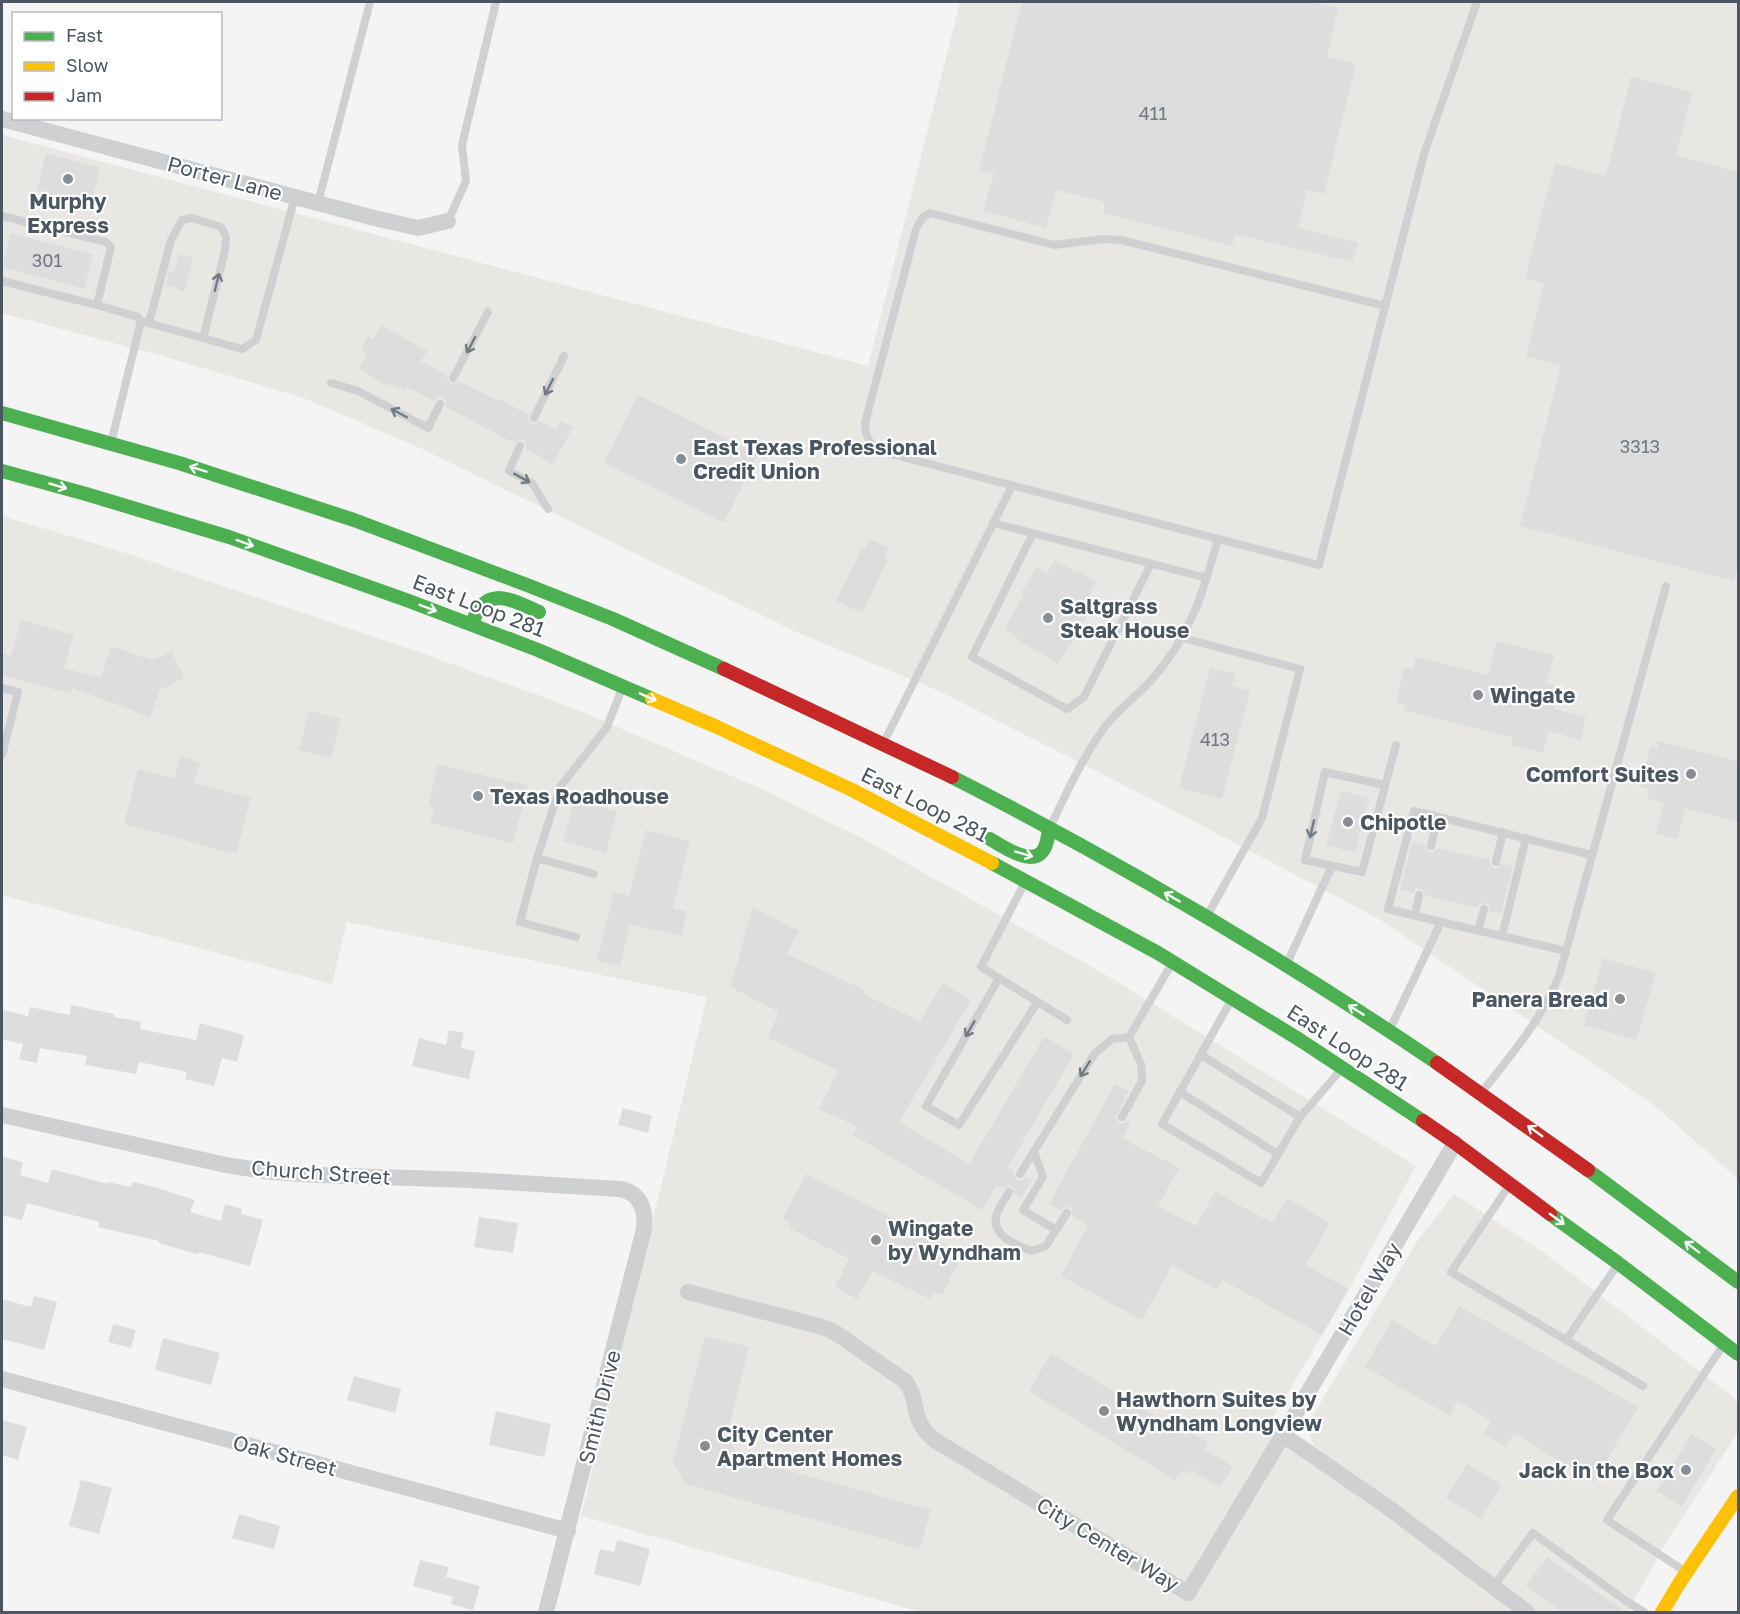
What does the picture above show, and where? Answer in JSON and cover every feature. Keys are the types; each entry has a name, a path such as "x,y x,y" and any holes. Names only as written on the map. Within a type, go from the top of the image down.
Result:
{"main road":[{"name":"East Loop 281","path":"2,412 221,476 442,552 700,657 962,783 1206,917 1389,1031 1589,1170 1738,1282"},
{"name":"East Loop 281","path":"2,471 229,537 472,624 717,727 852,790 1026,880 1173,962 1342,1068 1455,1143 1738,1354"},
{"path":"472,624 481,606 492,598 508,599 547,615"},
{"path":"632,642 700,657"},
{"path":"852,790 938,819"},
{"path":"981,834 1022,856 1031,858 1046,848 1049,829"},
{"path":"1662,1612 1738,1496"}],"street":[{"name":"Porter Lane","path":"2,119 418,228 448,221"},
{"name":"Church Street","path":"2,1115 226,1165 272,1172 488,1180 619,1189 633,1194 640,1202"},
{"name":"Hotel Way","path":"1283,1435 1455,1143"},
{"name":"Smith Drive","path":"546,1612 644,1229 645,1214 640,1202"},
{"name":"City Center Way","path":"688,1292 819,1326 839,1335 905,1381 910,1387 916,1417 927,1434 936,1441 1188,1593 1283,1435"},
{"name":"Oak Street","path":"2,1379 568,1531"},
{"path":"1283,1435 1389,1508 1527,1612"}],"lane":[{"path":"318,203 370,2"},
{"path":"448,221 466,181 462,145 496,2"},
{"path":"1385,306 1121,240 1104,239 1054,244 930,213 926,214 916,229 865,423 866,434 872,445 883,452 1319,565 1424,154 1477,2"},
{"path":"2,281 138,316 145,322 242,349 256,340 295,196"},
{"path":"2,216 106,242 111,247 97,305"},
{"path":"111,442 171,240 182,220 192,218 221,227 226,237 225,251 202,338"},
{"path":"453,378 488,312"},
{"path":"534,418 564,356"},
{"path":"331,383 358,391 428,428 440,404"},
{"path":"520,446 509,471 532,483 548,509"},
{"path":"883,744 1012,486"},
{"path":"993,523 1207,578"},
{"path":"1033,533 972,657 1067,709 1084,697 1151,564"},
{"path":"1049,829 1087,753 1103,729 1116,713 1158,673 1183,638 1196,612 1218,539"},
{"path":"1481,1093 1538,1018 1555,986 1666,586"},
{"path":"1183,638 1300,669 1262,819 1206,917"},
{"path":"576,937 520,922 537,858 560,787 607,727 623,686"},
{"path":"2,688 18,692 2,755"},
{"path":"1385,785 1325,772 1305,860 1362,872 1396,745"},
{"path":"1566,951 1388,909 1414,811 1593,855"},
{"path":"1431,846 1438,817"},
{"path":"1496,862 1503,832"},
{"path":"1502,936 1526,838"},
{"path":"537,858 594,874"},
{"path":"1286,966 1332,866"},
{"path":"1026,880 981,967 1066,1020"},
{"path":"1415,915 1419,895"},
{"path":"1478,931 1484,909"},
{"path":"1389,1031 1441,922"},
{"path":"1129,1037 1173,962"},
{"path":"999,978 926,1106 959,1125 1037,1003"},
{"path":"1232,998 1162,1124 1261,1183 1300,1117 1342,1068"},
{"path":"1122,1117 1142,1081 1141,1064 1129,1037"},
{"path":"1020,1174 1095,1053 1112,1039 1129,1037"},
{"path":"1200,1055 1300,1117"},
{"path":"1180,1092 1278,1154"},
{"path":"1034,1152 1043,1177 1023,1210 1056,1230"},
{"path":"1509,1185 1451,1272 1643,1386"},
{"path":"1009,1192 997,1210 995,1223 999,1234 1015,1245 1032,1251 1046,1246 1067,1213"},
{"path":"1566,1340 1618,1263"},
{"path":"1687,1572 1607,1520 1725,1343"},
{"path":"1493,1587 1533,1533 1644,1612"}],"shaded area":[{"path":"960,2 1738,2 1738,1179 1655,1106 1379,919 939,691 794,631 424,450 304,398 162,356 2,313 2,135 868,366"},
{"path":"2,516 120,551 416,651 576,709 773,794 862,838 1106,975 1416,1166 1346,1295 1271,1421 1314,1446 1309,1434 1309,1422 1418,1240 1454,1194 1546,1254 1735,1398 1738,1406 1738,1429 1735,1437 1665,1544 1628,1612 921,1612 581,1516 707,997 347,922 332,984 2,895"}],"building":[{"path":"1022,2 1311,2 1338,8 1327,57 1356,64 1324,194 1307,190 1298,228 1358,243 1353,262 1235,234 1232,246 1103,213 1105,202 1056,190 1046,228 983,211 994,173 979,170"},
{"path":"1631,77 1692,92 1676,155 1738,172 1738,563 1734,581 1520,526 1561,365 1526,356 1544,283 1525,278 1555,163 1606,176"},
{"name":"Murphy Express","path":"46,153 100,168 91,205 37,191"},
{"path":"11,233 93,255 84,289 2,267"},
{"path":"179,254 193,258 184,291 166,285 169,271 174,272"},
{"path":"381,325 427,351 421,361 447,375 450,383 454,384 459,381 498,401 499,399 529,415 528,419 532,424 540,421 556,430 561,421 573,427 553,464 526,449 523,440 514,443 446,407 446,401 442,398 434,401 407,387 404,391 390,383 388,387 359,368 367,353 361,350 368,336 373,339"},
{"name":"East Texas Professional Credit Union","path":"638,395 758,454 724,523 604,463"},
{"path":"870,539 888,548 884,557 888,559 862,613 836,601 862,548 865,549"},
{"name":"Saltgrass Steak House","path":"1055,560 1097,582 1084,603 1092,608 1058,664 1015,638 1016,635 1004,628 1024,595 1021,593 1037,567 1047,573"},
{"path":"21,620 74,635 64,668 100,678 112,646 151,660 172,652 184,678 160,690 150,717 72,688 71,694 2,675 2,653 11,656"},
{"name":"Wingate","path":"1497,641 1554,655 1546,684 1560,687 1554,709 1586,717 1581,740 1548,731 1543,753 1512,745 1513,738 1403,710 1404,704 1396,702 1404,668 1413,670 1416,657 1488,675"},
{"path":"1210,668 1235,674 1232,686 1250,691 1222,799 1179,788"},
{"path":"309,711 341,719 331,758 299,750"},
{"name":"Comfort Suites","path":"1659,741 1738,761 1738,822 1685,808 1677,839 1656,834 1664,803 1647,798 1649,789 1640,787 1651,746 1657,748"},
{"path":"180,757 200,762 194,783 251,798 236,854 124,824 138,769 174,778"},
{"name":"Texas Roadhouse","path":"438,764 528,786 513,843 430,823 434,807 428,806"},
{"name":"Chipotle","path":"1341,791 1369,798 1355,853 1326,845"},
{"path":"574,800 617,811 606,853 563,841"},
{"path":"646,830 690,841 673,908 687,912 682,936 630,924 620,966 597,960 614,892 629,896"},
{"path":"1412,842 1425,845 1426,850 1430,852 1437,848 1490,860 1494,868 1498,868 1502,863 1513,866 1501,913 1490,911 1489,905 1485,903 1480,904 1478,908 1425,896 1425,892 1421,889 1416,889 1413,893 1400,890"},
{"path":"753,907 799,931 786,954 865,990 863,994 920,1021 943,983 971,1000 899,1122 969,1164 1044,1037 1074,1054 1008,1167 1014,1171 1017,1180 1025,1177 1031,1181 1021,1199 1015,1195 1013,1187 1008,1186 1004,1189 997,1185 982,1210 853,1135 858,1127 819,1109 838,1070 768,1038 779,1012 730,987"},
{"name":"Panera Bread","path":"1603,958 1656,973 1636,1040 1584,1025"},
{"path":"71,1005 141,1022 140,1029 196,1040 200,1023 244,1035 237,1062 222,1058 214,1086 185,1079 187,1072 139,1062 136,1074 85,1065 87,1056 40,1048 37,1063 19,1059 23,1044 2,1039 2,1010 28,1016 30,1007 70,1015"},
{"path":"449,1030 464,1033 461,1048 475,1051 469,1079 412,1066 419,1038 446,1045"},
{"path":"1115,1084 1129,1091 1116,1117 1119,1123 1125,1123 1127,1120 1131,1122 1122,1138 1179,1168 1158,1206 1196,1226 1215,1192 1273,1223 1287,1198 1330,1223 1306,1265 1348,1289 1322,1335 1222,1280 1217,1290 1172,1265 1142,1320 1061,1276 1088,1225 1072,1216 1073,1211 1070,1207 1061,1210 1049,1204"},
{"path":"623,1108 652,1116 648,1133 618,1125"},
{"path":"2,1157 23,1162 20,1175 48,1183 52,1169 108,1184 108,1182 131,1187 132,1182 151,1186 195,1200 190,1212 221,1221 225,1204 242,1209 241,1214 263,1220 250,1266 98,1227 99,1222 27,1203 22,1220 2,1215"},
{"name":"Wingate by Wyndham","path":"806,1174 963,1253 942,1295 934,1291 930,1299 872,1271 857,1299 835,1287 849,1259 789,1228 791,1223 783,1219"},
{"path":"479,1217 518,1223 513,1253 474,1247"},
{"path":"34,1296 57,1302 44,1350 2,1339 2,1299 31,1307"},
{"path":"1459,1306 1638,1407 1594,1482 1514,1433 1506,1447 1484,1434 1491,1421 1457,1401 1450,1416 1365,1367 1392,1320 1436,1346"},
{"path":"113,1324 136,1330 131,1348 108,1342"},
{"name":"City Center Apartment Homes","path":"705,1336 749,1347 727,1435 739,1457 931,1510 920,1549 685,1484 673,1462"},
{"path":"163,1338 220,1353 211,1385 155,1370"},
{"name":"Hawthorn Suites by Wyndham Longview","path":"1051,1353 1187,1436 1190,1432 1208,1442 1204,1449 1233,1467 1220,1487 1191,1470 1188,1474 1182,1470 1175,1480 1029,1391"},
{"path":"354,1376 401,1389 395,1413 347,1400"},
{"path":"496,1411 551,1424 544,1457 489,1445"},
{"path":"2,1420 27,1427 18,1460 2,1455"},
{"name":"Jack in the Box","path":"1691,1434 1716,1449 1682,1506 1657,1491"},
{"path":"1467,1464 1502,1485 1481,1519 1446,1498"},
{"path":"81,1480 112,1488 99,1534 69,1526"},
{"path":"239,1514 280,1526 274,1549 232,1538"},
{"path":"617,1540 650,1549 640,1586 594,1574 600,1549 614,1552"},
{"path":"1547,1557 1625,1612 1563,1612 1526,1586"},
{"path":"420,1560 449,1567 446,1577 480,1586 473,1610 451,1604 453,1597 413,1586"}],"traffic: fast":[{"path":"2,413 179,463 354,520 613,619 724,669"},
{"path":"2,471 229,537 538,650 652,699"},
{"path":"472,624 477,611 491,599 508,600 539,612"},
{"path":"952,777 1199,912 1379,1024 1437,1063"},
{"path":"990,839 1023,856 1037,856 1044,850 1049,829"},
{"path":"992,863 1158,953 1300,1040 1423,1121"},
{"path":"1588,1170 1738,1282"},
{"path":"1550,1214 1738,1354"}],"traffic: slow":[{"path":"652,699 852,790 992,863"},
{"path":"1662,1612 1738,1496"}],"traffic: jam":[{"path":"724,669 952,777"},
{"path":"1437,1063 1588,1170"},
{"path":"1423,1121 1550,1214"}],"place":[{"name":"Murphy Express","path":"68,179"},
{"name":"East Texas Professional Credit Union","path":"681,459"},
{"name":"Saltgrass Steak House","path":"1048,618"},
{"name":"Wingate","path":"1478,695"},
{"name":"Comfort Suites","path":"1691,774"},
{"name":"Texas Roadhouse","path":"478,796"},
{"name":"Chipotle","path":"1348,822"},
{"name":"Panera Bread","path":"1620,999"},
{"name":"Wingate by Wyndham","path":"876,1240"},
{"name":"Hawthorn Suites by Wyndham Longview","path":"1104,1411"},
{"name":"City Center Apartment Homes","path":"705,1446"},
{"name":"Jack in the Box","path":"1686,1470"}]}
